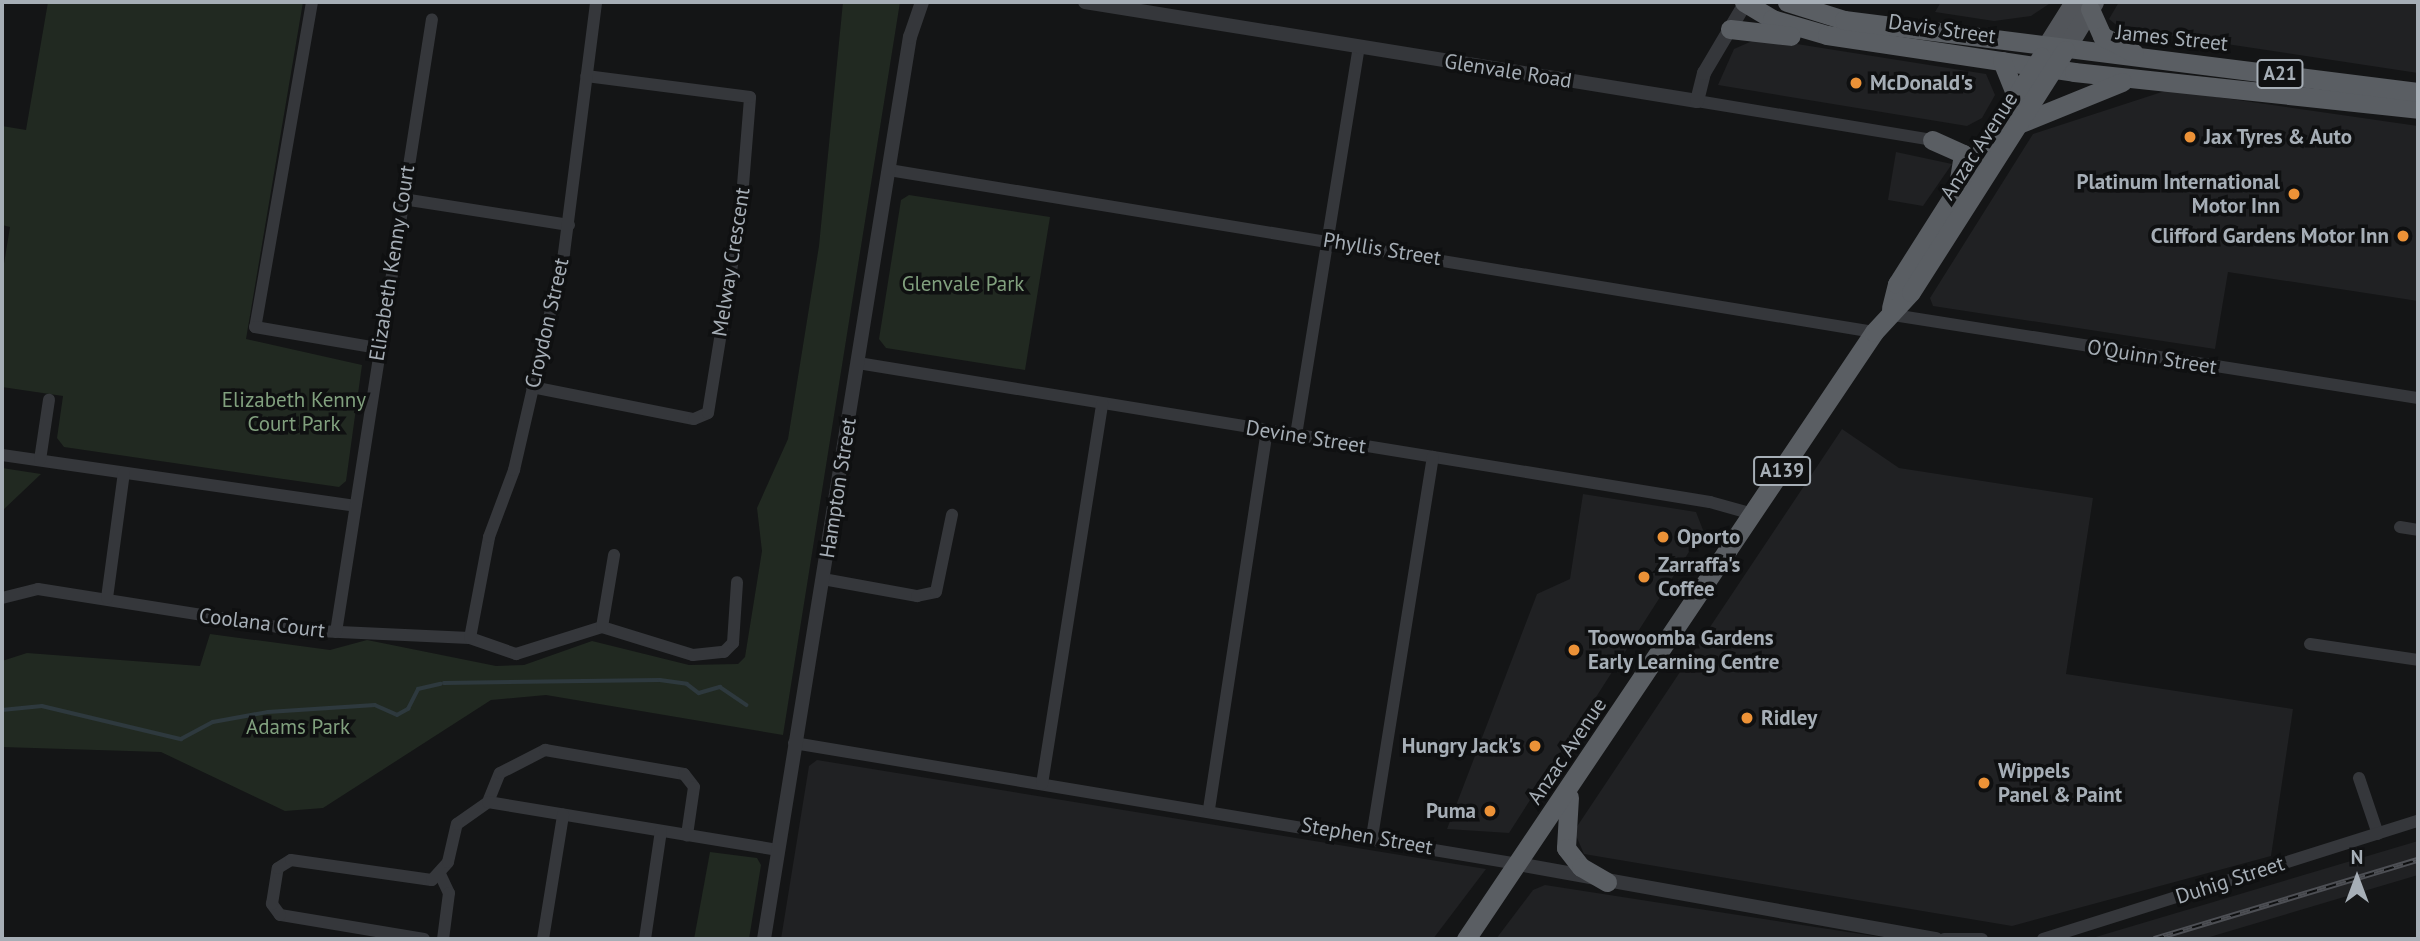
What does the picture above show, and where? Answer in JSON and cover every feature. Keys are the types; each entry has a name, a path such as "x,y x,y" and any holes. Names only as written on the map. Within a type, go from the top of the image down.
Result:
{"highway":[{"name":"Davis Street","path":"1745,2 1810,32 2045,68"},
{"name":"Davis Street","path":"1787,2 1844,20 2045,48"},
{"path":"2086,4 2102,36 2142,57"},
{"path":"1730,29 1810,32"},
{"name":"James Street","path":"2045,48 2142,57 2418,92"},
{"name":"Anzac Avenue","path":"1466,939 1874,332 1889,311 1911,292 2021,123 2045,68 2045,48"},
{"name":"Anzac Avenue","path":"1889,311 1897,284 2017,99 2065,50"},
{"path":"2002,61 2017,99"},
{"name":"James Street","path":"2045,68 2418,109"},
{"path":"2021,123 2084,93 2137,78"},
{"path":"1932,140 1956,148 1965,161 1948,206"},
{"path":"1577,777 1565,806 1565,845 1581,867 1606,882"}],"main road":[{"name":"Anzac Avenue","path":"2045,48 2086,4"},
{"name":"Anzac Avenue","path":"2065,50 2086,4"}],"street":[{"path":"312,2 255,327 378,348"},
{"name":"Croydon Street","path":"470,638 489,537 514,470 569,225 596,2"},
{"name":"Hampton Street","path":"764,939 910,37 910,2"},
{"name":"Hampton Street","path":"910,37 922,2"},
{"name":"Glenvale Road","path":"1085,2 1932,140"},
{"path":"1697,101 1704,73 1745,2"},
{"name":"Elizabeth Kenny Court","path":"336,632 378,348 432,19"},
{"path":"1296,435 1359,47"},
{"name":"Melway Crescent","path":"532,387 694,419 708,413 741,210 750,97 586,76"},
{"name":"Phyllis Street","path":"889,170 1874,332"},
{"path":"402,199 569,225"},
{"name":"O'Quinn Street","path":"1889,311 2418,398"},
{"name":"Devine Street","path":"858,363 1433,457 1753,514"},
{"path":"40,460 49,400"},
{"path":"1042,784 1102,404"},
{"path":"1209,809 1268,431"},
{"path":"2,455 355,506"},
{"path":"1372,837 1433,457"},
{"path":"107,598 124,473"},
{"path":"823,579 918,596 936,593 952,515"},
{"path":"2400,527 2418,530"},
{"path":"614,555 602,627 692,655 723,652 733,643 737,582"},
{"name":"Coolana Court","path":"2,598 38,589 336,632 470,638 516,654 602,627"},
{"path":"2310,644 2418,660"},
{"name":"Stephen Street","path":"794,743 1209,809 1936,939"},
{"path":"443,939 449,893 440,874 457,824 488,802 499,773 545,750 684,774 694,787 687,835"},
{"path":"2359,778 2378,834"},
{"path":"488,802 777,850"},
{"path":"543,939 563,815"},
{"name":"Duhig Street","path":"2043,939 2418,821"},
{"path":"645,939 661,831"},
{"path":"424,939 280,915 272,904 278,868 291,860 415,880 440,874"},
{"path":"1944,939 1983,939"}],"shaded area":[{"path":"1941,2 2052,2 2031,16 1994,21 1935,12"},
{"path":"2119,2 2418,2 2418,73 2120,28 2109,19"},
{"name":"McDonald's","path":"1759,38 1986,74 1995,95 1982,118 1967,126 1718,85 1734,49"},
{"path":"2168,90 2418,126 2418,301 2228,272 2215,349 1933,306 1930,298 2033,134"},
{"path":"1896,152 1952,164 1923,206 1888,200"},
{"path":"1842,429 1899,468 2093,498 2066,674 2293,709 2271,856 2012,926 1584,854 1574,831"},
{"path":"1583,494 1696,512 1703,530 1509,833 1447,829 1537,594 1570,579"},
{"path":"817,760 1486,869 1433,939 781,939 809,766"},
{"path":"2418,841 2418,875 2203,939 2089,939"},
{"path":"1545,885 1893,939 1496,939 1533,890"}],"green space":[{"name":"Elizabeth Kenny Court Park","path":"48,2 303,2 246,339 362,365 346,481 339,487 64,447 57,438 63,396 2,387 2,276 10,227 2,225 2,126 26,130"},
{"name":"Adams Park","path":"843,2 900,2 783,735 546,695 491,700 323,808 285,811 161,752 2,747 2,661 27,653 200,666 210,634 330,650 367,640 496,666 524,665 592,641 689,665 738,664 745,657 762,551 757,508 788,439 819,246"},
{"name":"Glenvale Park","path":"909,195 1050,217 1025,370 886,348 879,339 901,200"},
{"path":"2,468 41,474 2,511"},
{"path":"710,852 757,858 761,865 749,939 694,939"}],"waterway":[{"path":"444,683 660,680 687,684 699,693 720,687 747,705"},
{"path":"2,710 42,706 181,739 213,722 268,712 375,705 397,715 408,709 418,689 440,684"}],"railway":[{"path":"2154,939 2418,860"}],"place":[{"name":"McDonald's","path":"1856,83"},
{"name":"Jax Tyres & Auto","path":"2190,137"},
{"name":"Platinum International Motor Inn","path":"2294,194"},
{"name":"Clifford Gardens Motor Inn","path":"2403,236"},
{"name":"Oporto","path":"1663,537"},
{"name":"Zarraffa's Coffee","path":"1644,577"},
{"name":"Toowoomba Gardens Early Learning Centre","path":"1574,650"},
{"name":"Ridley","path":"1747,718"},
{"name":"Hungry Jack's","path":"1535,746"},
{"name":"Wippels Panel & Paint","path":"1984,783"},
{"name":"Puma","path":"1490,811"}]}
